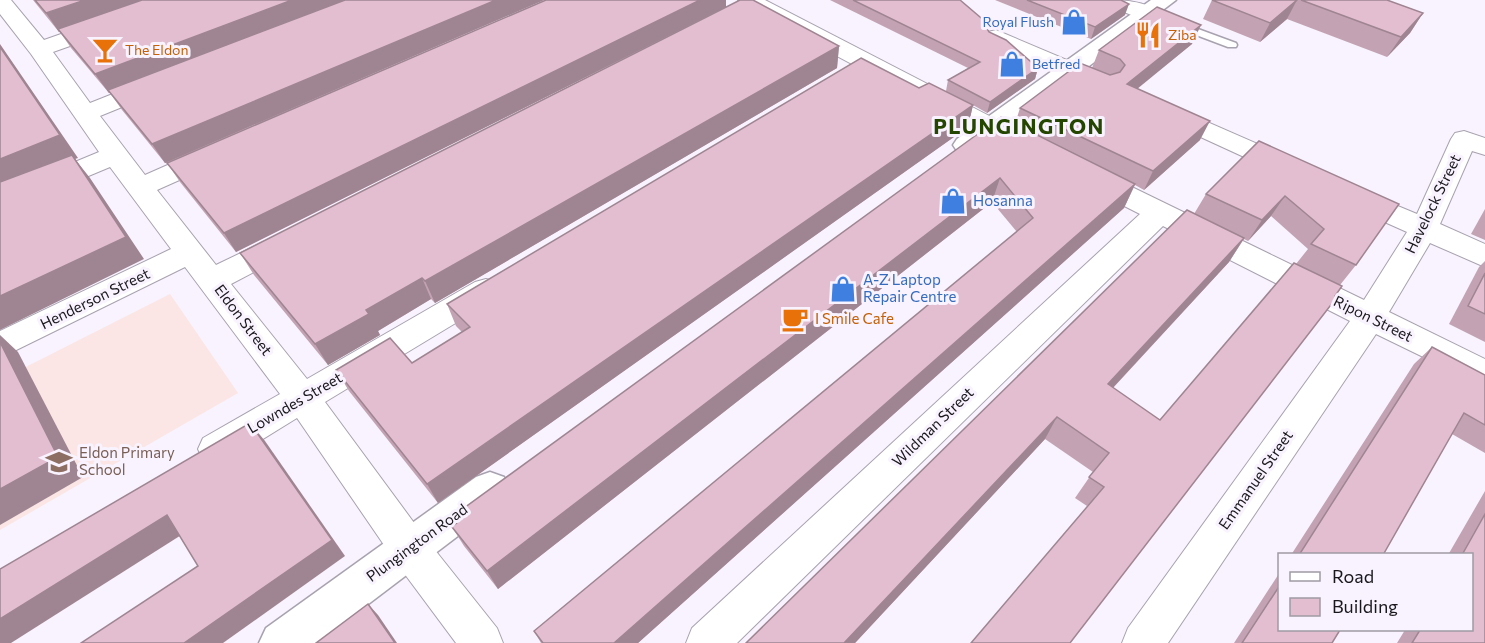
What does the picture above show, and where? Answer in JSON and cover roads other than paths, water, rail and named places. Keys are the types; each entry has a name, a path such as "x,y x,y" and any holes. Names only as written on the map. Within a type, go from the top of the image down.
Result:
{"street":[{"path":"39,49 178,0"},
{"path":"1114,0 1159,13"},
{"name":"Eldon Street","path":"2,5 39,49 84,114 303,399 409,548 482,643"},
{"name":"Ripon Street","path":"745,6 856,69 990,128 1485,374"},
{"path":"942,163 1070,70 1159,13"},
{"path":"996,37 1103,84"},
{"path":"84,114 174,79"},
{"path":"1153,107 1485,256"},
{"name":"Havelock Street","path":"1370,317 1424,229 1464,139 1485,147"},
{"path":"140,187 238,144"},
{"path":"0,204 115,155"},
{"name":"Wildman Street","path":"707,643 1160,212"},
{"path":"213,280 308,231"},
{"name":"Henderson Street","path":"0,345 190,252"},
{"name":"Lowndes Street","path":"192,463 508,277"},
{"name":"Emmanuel Street","path":"1143,643 1370,317"},
{"name":"Plungington Road","path":"281,643 515,471"}],"lane":[{"path":"1159,13 1232,45"}],"place":[{"name":"Royal Flush","path":"1074,22"},
{"name":"Ziba","path":"1148,35"},
{"name":"The Eldon","path":"105,50"},
{"name":"Betfred","path":"1012,64"},
{"name":"Hosanna","path":"953,201"},
{"name":"A-Z Laptop Repair Centre","path":"843,289"},
{"name":"I Smile Cafe","path":"795,319"},
{"name":"Eldon Primary School","path":"59,462"}],"district":[{"name":"PLUNGINGTON","path":"1019,127"}]}
